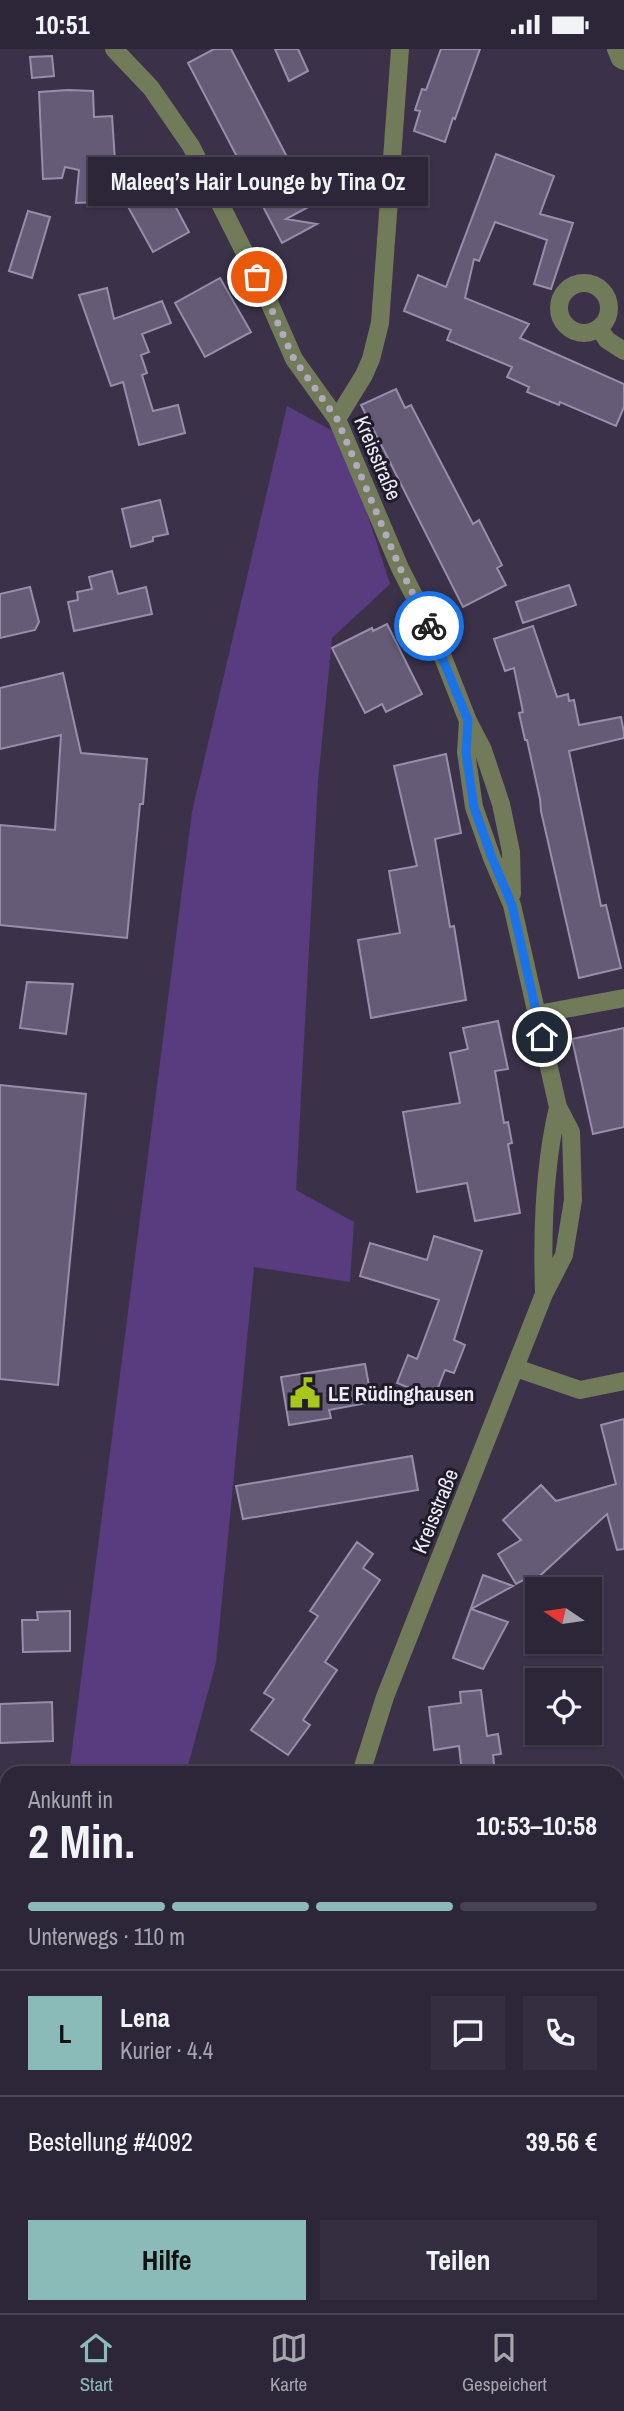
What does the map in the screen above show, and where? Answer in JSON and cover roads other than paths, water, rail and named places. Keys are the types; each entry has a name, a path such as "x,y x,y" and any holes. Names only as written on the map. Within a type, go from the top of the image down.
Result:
{"street":[{"name":"Kreisstraße","path":"114,49 151,88 191,146 260,283 294,359 337,419 400,568 435,637 483,750 501,804 511,852 512,905"},
{"path":"337,419 371,359 380,323 400,49"},
{"path":"616,49 620,59 624,61"},
{"path":"599,328 607,340 624,351"},
{"name":"Kreisstraße","path":"364,1766 385,1697 544,1294 564,1255 573,1201 571,1132 558,1107 512,905 474,807 466,753 468,720"},
{"path":"538,1014 624,998"},
{"name":"Kreisstraße","path":"544,1294 543,1260 550,1150 558,1107"},
{"path":"516,1368 580,1390 624,1381"},
{"name":"Kreisstraße","path":"371,1746 375,1766"}],"place":[{"name":"Maleeq’s Hair Lounge by Tina Oz","path":"257,277"},
{"name":"LE Rüdinghausen","path":"305,1393"}]}
